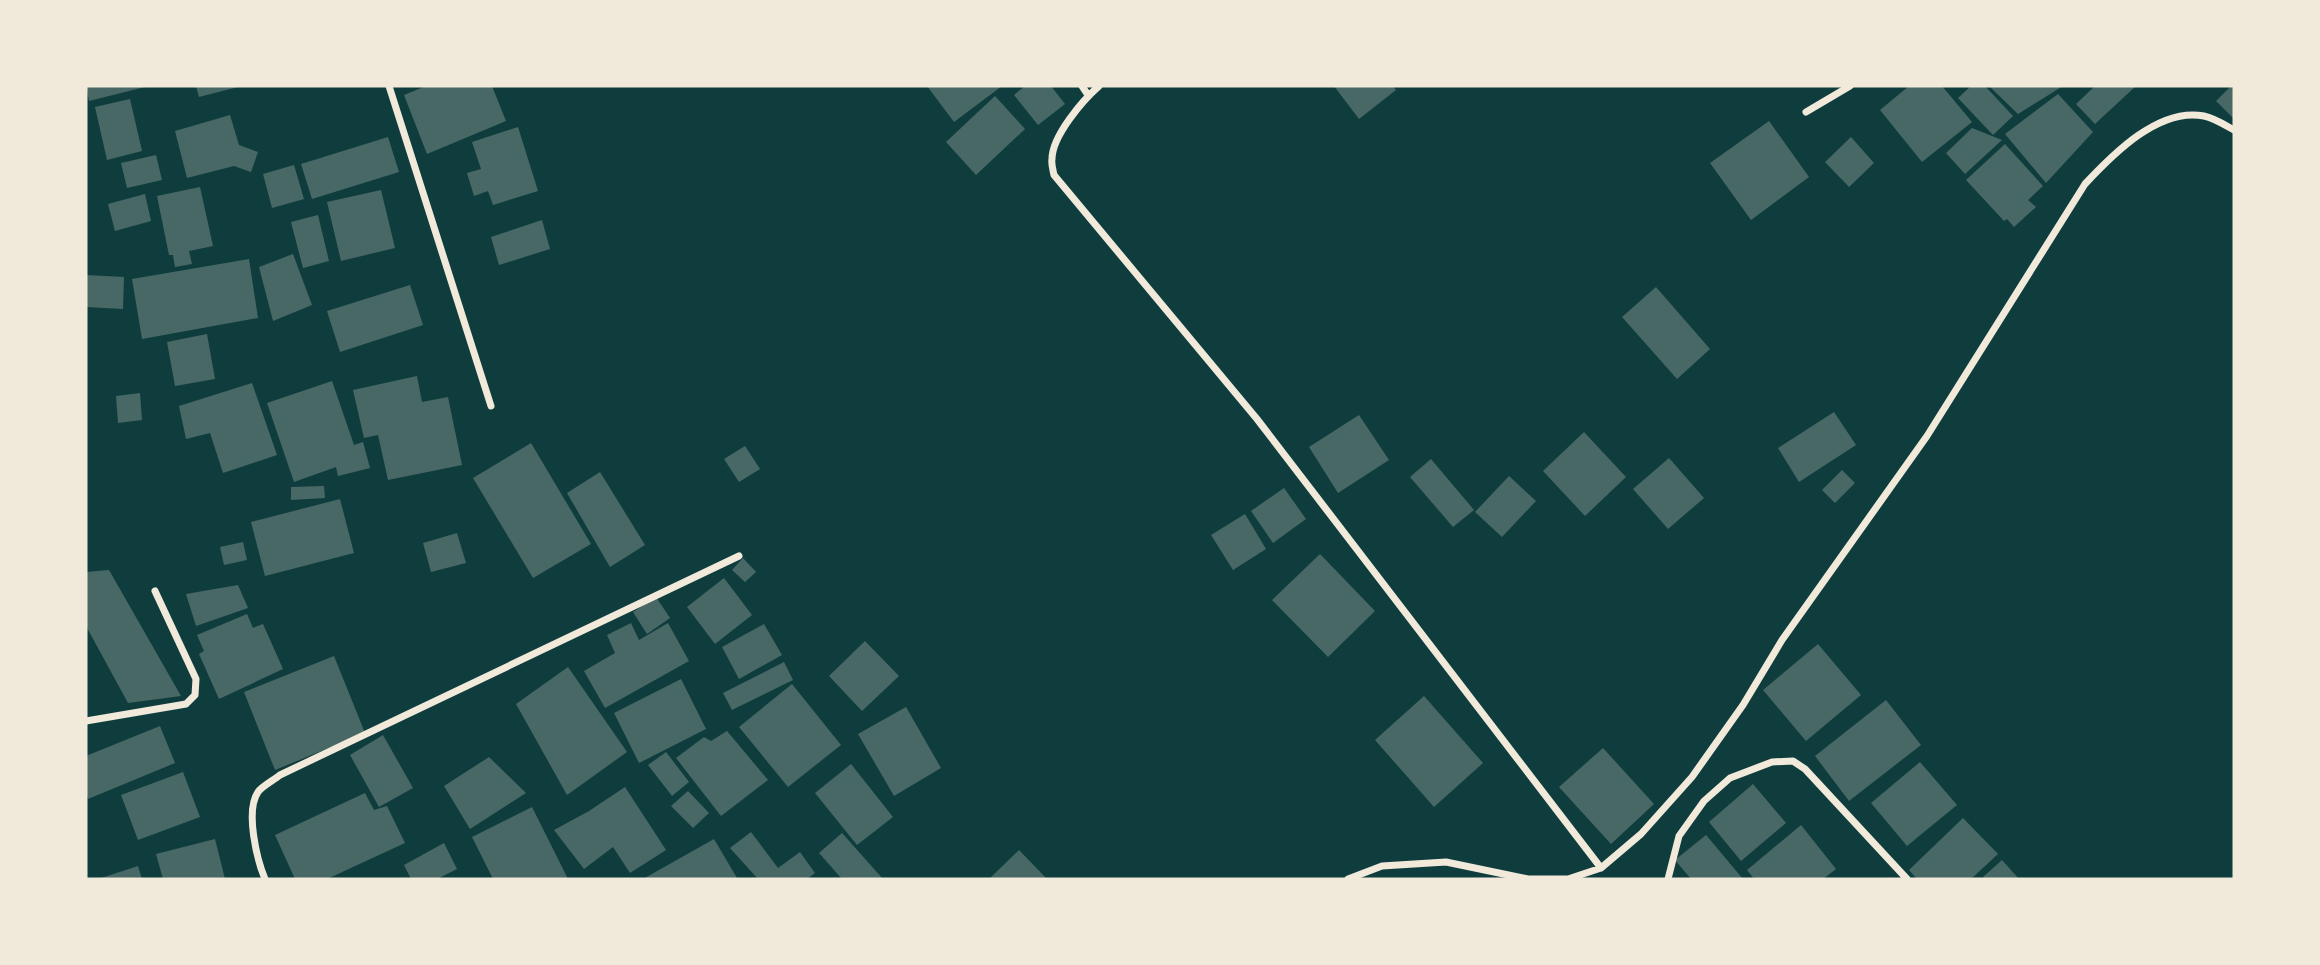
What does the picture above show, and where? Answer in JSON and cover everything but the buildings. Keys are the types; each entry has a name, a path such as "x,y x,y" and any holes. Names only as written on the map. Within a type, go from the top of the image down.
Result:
{"street":[{"path":"389,86 491,406"},
{"path":"1082,86 1088,95"},
{"path":"1099,86 1088,95 1058,137 1051,158 1054,175 1257,419 1601,868"},
{"path":"1806,112 1850,86"},
{"path":"1348,879 1382,866 1446,862 1528,879 1569,879 1601,868 1641,834 1692,777 1714,746 1743,705 1782,640 1927,436 2085,184 2117,151 2166,120 2187,115 2206,117 2234,130"},
{"path":"265,879 260,868 251,817 258,792 280,775 739,556"},
{"path":"86,721 186,704 195,695 196,679 155,591"},
{"path":"1668,879 1679,836 1704,801 1730,778 1772,762 1793,761 1805,769 1906,879"}]}
